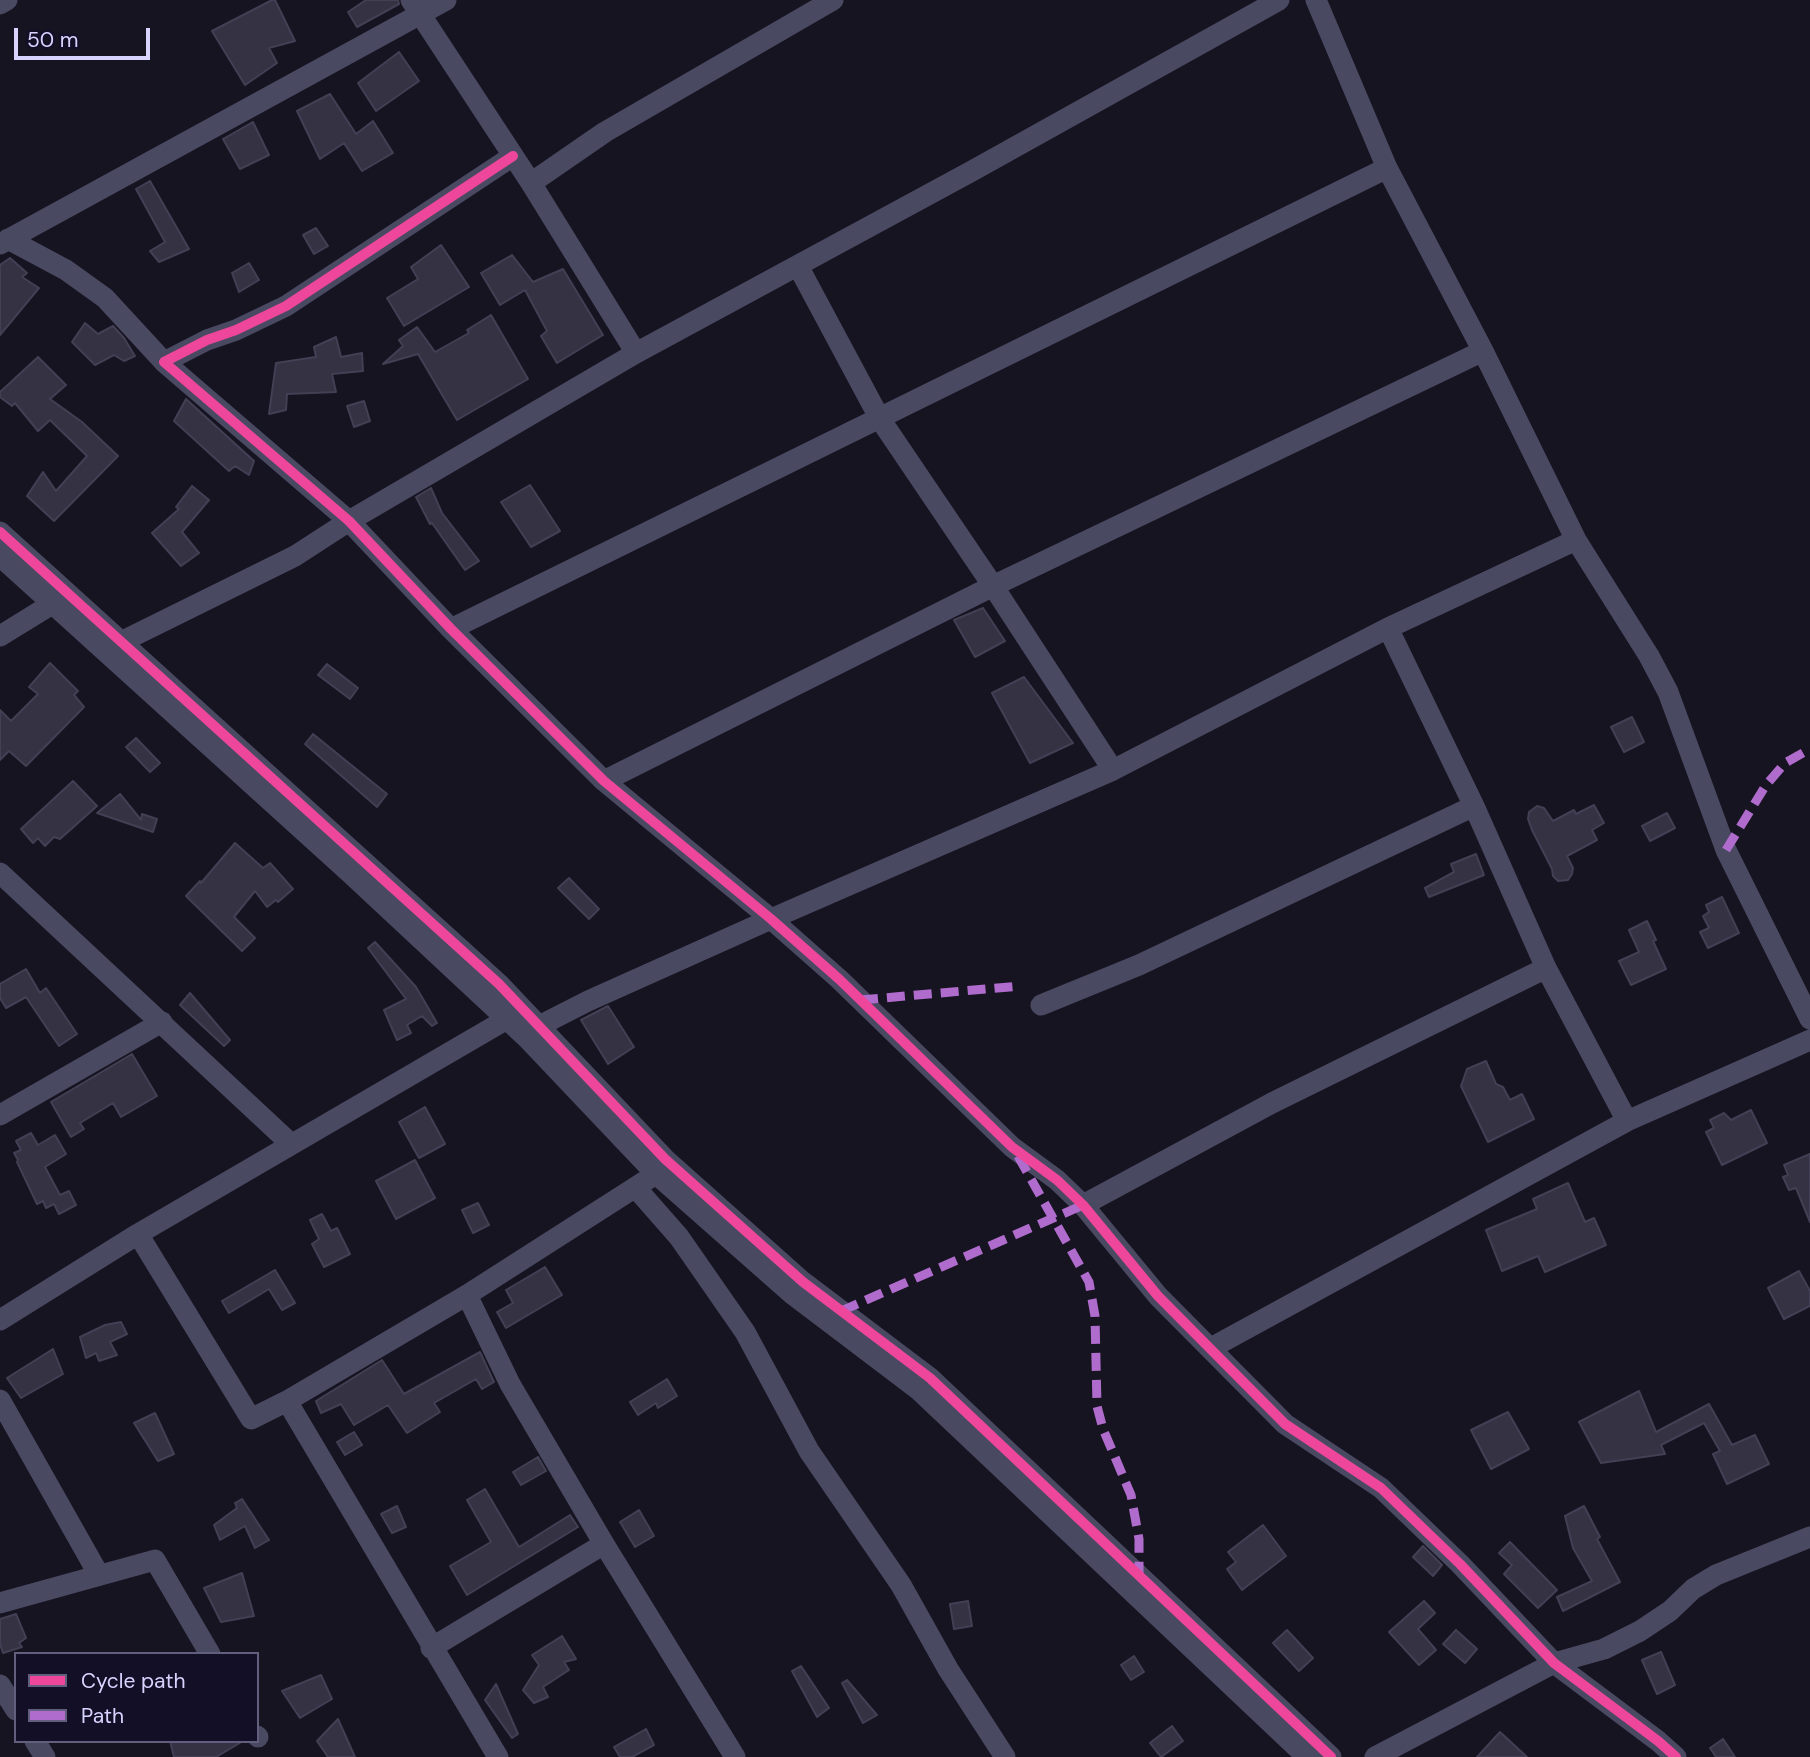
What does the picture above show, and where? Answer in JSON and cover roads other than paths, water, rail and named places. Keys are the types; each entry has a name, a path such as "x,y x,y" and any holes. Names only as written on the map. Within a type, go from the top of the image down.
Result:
{"street":[{"path":"0,4 7,0"},
{"path":"4,242 415,7 446,0"},
{"path":"531,183 605,132 832,0"},
{"path":"121,642 295,556 349,521 636,353 972,172 1279,0"},
{"path":"1317,0 1387,167 1483,351 1576,540 1659,672 1726,850 1810,1019"},
{"path":"415,7 531,183 636,353"},
{"path":"164,362 206,340 236,330 286,306 513,156"},
{"path":"451,629 1387,167"},
{"path":"4,242 65,270 105,298 164,362 349,521 451,629 604,780 839,979 1012,1147 1057,1180 1083,1205 1158,1296 1284,1424 1381,1488 1460,1564 1554,1663 1676,1757"},
{"path":"798,266 880,419 1113,771"},
{"path":"604,780 993,586 1483,351"},
{"path":"0,532 499,984 527,1038 656,1174 792,1294 920,1391 1307,1757"},
{"path":"539,1026 771,919 1113,771 1388,628 1576,540"},
{"path":"0,556 351,873 515,1014 539,1026 665,1159 803,1282 930,1378 1331,1757"},
{"path":"0,636 52,604"},
{"path":"1388,628 1474,806 1546,968 1627,1121"},
{"path":"1041,1005 1139,965 1474,806"},
{"path":"0,873 291,1144"},
{"path":"1083,1205 1294,1092 1546,968"},
{"path":"0,1320 138,1234 515,1014"},
{"path":"0,1115 162,1022"},
{"path":"1211,1348 1627,1121 1810,1040"},
{"path":"138,1234 251,1419 287,1401 467,1295 656,1174"},
{"path":"636,1188 679,1237 745,1332 809,1451 901,1585 948,1669 1005,1757"},
{"path":"467,1295 510,1384 734,1757"},
{"path":"0,1399 99,1575"},
{"path":"287,1401 498,1757"},
{"path":"1375,1757 1554,1663 1604,1649 1640,1632 1670,1611 1693,1589 1716,1575 1810,1537"},
{"path":"431,1648 604,1544"},
{"path":"0,1603 155,1560 209,1652"},
{"path":"0,1685 14,1707"}]}
